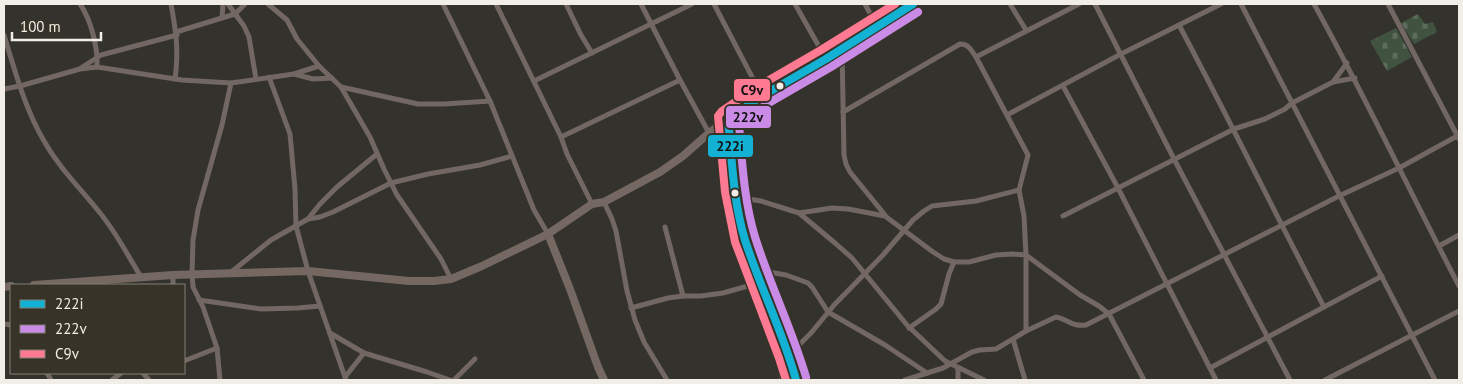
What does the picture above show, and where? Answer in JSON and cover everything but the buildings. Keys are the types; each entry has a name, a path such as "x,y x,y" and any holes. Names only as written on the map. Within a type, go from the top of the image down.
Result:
{"street":[{"path":"80,4 88,19 97,57 97,67"},
{"path":"171,4 178,49 175,79"},
{"path":"222,18 223,4"},
{"path":"228,4 244,26 256,78"},
{"path":"80,69 97,57 177,34 236,14 245,4"},
{"path":"268,4 287,20 297,39 319,66 341,88 370,137 390,183 452,279"},
{"path":"443,4 490,101 534,210 548,234 604,380"},
{"path":"496,4 561,137 566,154 592,204"},
{"path":"566,4 592,53"},
{"path":"642,4 709,133"},
{"path":"534,81 692,4"},
{"path":"714,4 762,96"},
{"path":"795,4 826,59"},
{"path":"865,4 877,26"},
{"path":"67,284 173,275 308,271 409,281 452,279 548,234 592,204 604,202 660,172 683,156 709,133 762,96 826,59 913,4"},
{"path":"1010,4 1026,30"},
{"path":"976,57 1079,4"},
{"path":"1095,4 1290,380"},
{"path":"1007,115 1121,54 1221,4"},
{"path":"1241,4 1436,380"},
{"path":"1314,4 1355,78 1398,168 1459,286"},
{"path":"905,380 951,365 972,352 996,349 1026,331 1056,317 1079,326 1086,325 1459,137 1388,4"},
{"path":"1179,25 1324,307"},
{"path":"4,35 20,86 44,141 63,171 101,213 141,277"},
{"path":"843,112 960,44 965,44 969,47 1028,155 1019,190 1024,216 1026,255 1026,331"},
{"path":"842,49 844,154 846,164 850,172 885,216 933,252 954,262 969,262 996,255 1026,255 1080,295 1110,314 1144,380"},
{"path":"1333,82 1347,63"},
{"path":"4,89 80,69 97,67 175,79 231,83 294,74 319,66"},
{"path":"294,74 313,79 332,78"},
{"path":"269,77 290,134 296,226 308,271 346,378"},
{"path":"1063,216 1234,129 1266,119 1333,82 1355,78"},
{"path":"561,137 680,80"},
{"path":"220,380 217,348 208,321 193,288 192,274 198,210 231,83"},
{"path":"1063,86 1118,188 1216,380"},
{"path":"341,88 418,104 490,101"},
{"path":"728,119 736,197 745,240 789,355 796,380"},
{"path":"308,219 336,187 377,154"},
{"path":"230,273 271,240 308,219 320,217 341,208 390,183 480,165 512,156"},
{"path":"781,380 789,355 812,333 828,312 913,220 932,206 976,201 1019,190"},
{"path":"736,197 761,201 799,213 836,243 865,273 909,328 944,361 984,380"},
{"path":"604,202 616,231 631,308 644,342 667,380"},
{"path":"799,213 832,208 885,216"},
{"path":"665,227 682,296"},
{"path":"1439,246 1459,235"},
{"path":"909,328 941,304 954,262"},
{"path":"755,267 808,283 828,312 927,373"},
{"path":"173,275 173,284"},
{"path":"1210,368 1382,276"},
{"path":"631,308 668,298 723,293 762,282"},
{"path":"199,300 261,309 320,306"},
{"path":"1325,380 1459,311"},
{"path":"330,333 364,353 450,380"},
{"path":"1013,339 1024,380"},
{"path":"185,362 217,348"},
{"path":"346,378 364,353"},
{"path":"454,380 475,359"},
{"path":"958,368 958,380"}],"green space":[{"path":"1418,14 1425,24 1433,22 1437,32 1414,44 1401,23"},
{"path":"1396,28 1412,57 1387,71 1370,41"}],"transit line":[{"name":"C9v","path":"786,380 735,242 725,192 718,116 722,111 757,87 895,4"},
{"name":"222i","path":"796,380 785,344 751,258 741,225 728,119 762,96 826,59 913,4"},
{"name":"222v","path":"806,377 751,223 744,181 739,124 767,104 831,67 918,12"}]}
